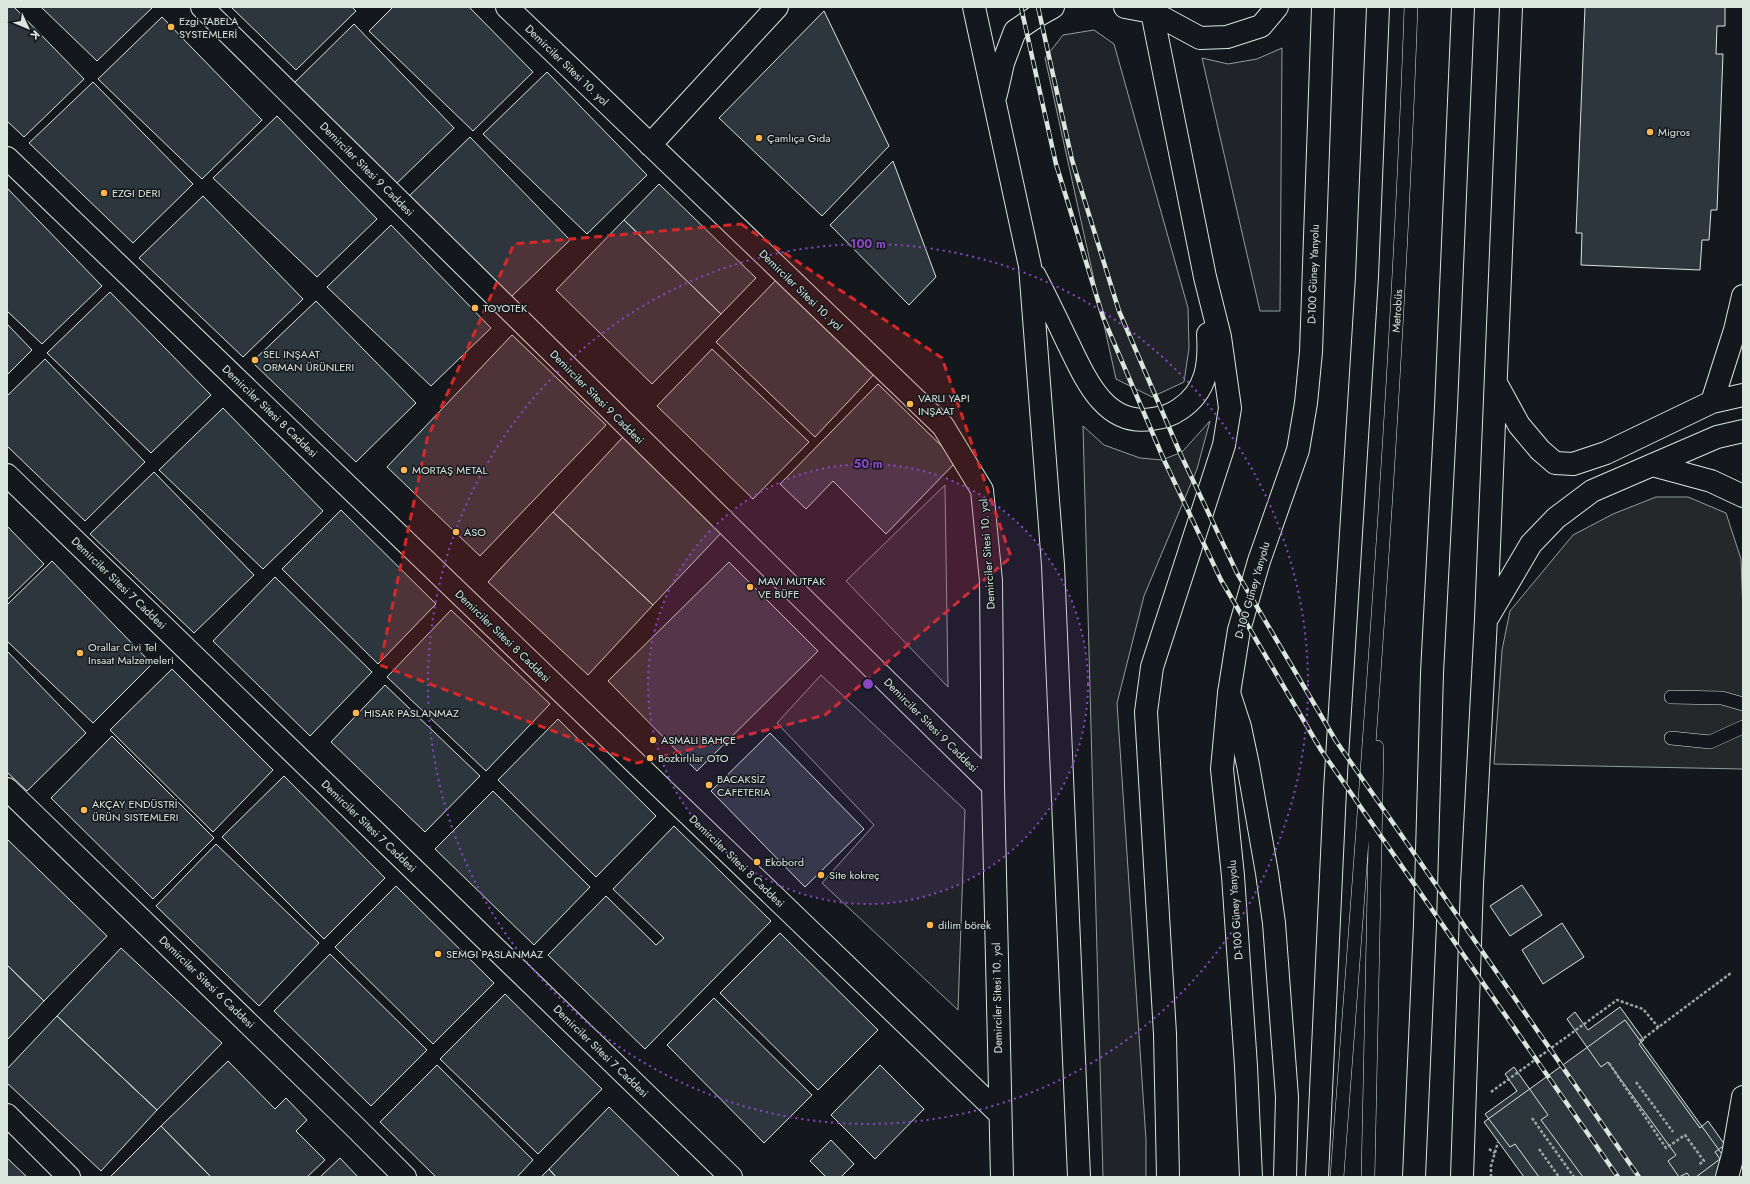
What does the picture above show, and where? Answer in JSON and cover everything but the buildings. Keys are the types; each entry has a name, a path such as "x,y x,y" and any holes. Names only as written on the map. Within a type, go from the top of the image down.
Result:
{"main road":[{"name":"Demirciler Sitesi 9 Caddesi","path":"202,7 993,786"},
{"name":"Demirciler Sitesi 10. yol","path":"507,7 943,426 982,490 991,581 993,786 1002,1177"},
{"path":"650,145 777,7"},
{"path":"974,7 1030,266 1053,565 1079,1177"},
{"path":"994,101 1002,63 1014,31 1054,7"},
{"path":"1125,7 1152,10 1200,38 1227,37 1261,26 1277,7"},
{"name":"D-100 Güney Yanyolu","path":"1251,1177 1246,1066 1234,884 1222,769 1229,693 1239,630 1259,561 1298,450 1306,403 1310,352 1323,7"},
{"path":"1317,1177 1335,790 1367,277 1378,7"},
{"path":"1414,1177 1425,924 1432,673 1446,407 1463,7"},
{"path":"1462,1177 1472,884 1486,620 1512,7"},
{"path":"1152,10 1205,277 1220,337 1230,408 1224,445 1152,666 1146,712 1165,1034 1168,1177"},
{"name":"Demirciler Sitesi 8 Caddesi","path":"7,158 1000,1114"},
{"path":"1030,266 1083,374 1099,399 1120,416 1139,421 1170,416 1189,403 1203,385 1210,356 1205,277"},
{"path":"1712,402 1735,330 1743,296"},
{"path":"1496,383 1519,425 1540,450 1555,463 1573,464 1606,453 1712,402 1743,395"},
{"path":"1486,620 1531,544 1556,518 1592,491 1717,438 1743,431"},
{"path":"1652,465 1711,481 1743,496"},
{"name":"Demirciler Sitesi 7 Caddesi","path":"7,474 731,1177"},
{"path":"1229,693 1240,727 1267,873 1274,923 1286,1097 1285,1177"},
{"name":"Demirciler Sitesi 6 Caddesi","path":"7,789 405,1177"},
{"path":"1727,1177 1733,1155 1743,1097"},
{"path":"7,1115 69,1177"}],"lane":[{"name":"Metrobüs","path":"1379,615 1405,181 1411,7"},
{"path":"1337,1177 1379,615"},
{"path":"1368,1177 1375,898 1379,615"},
{"path":"1671,697 1722,698 1743,704"},
{"path":"1670,738 1710,742 1743,728"}],"path":[{"path":"1640,1041 1731,973"},
{"path":"1489,1094 1617,1000 1643,1009 1659,1028"},
{"path":"1609,1063 1666,1148 1685,1135 1704,1161 1698,1165"},
{"path":"1636,1082 1673,1132"},
{"path":"1532,1118 1574,1177"},
{"path":"1463,1133 1495,1153"},
{"path":"1491,1177 1491,1166 1498,1142"},
{"path":"1539,1149 1559,1177"}],"highlighted area":[{"path":"741,224 942,358 1011,557 825,715 637,763 380,665 427,439 514,244"}],"shaded area":[{"path":"1094,30 1114,44 1188,308 1189,348 1184,382 1152,397 1116,379 1045,58 1063,35"},
{"path":"1282,48 1280,311 1260,311 1202,58 1228,64 1257,59"},
{"path":"1210,421 1197,469 1144,596 1117,703 1146,1140 1146,1177 1103,1177 1083,426 1104,445 1140,458 1162,460 1182,452"},
{"path":"945,485 948,687 846,581"},
{"path":"1656,497 1688,497 1726,513 1741,559 1743,613 1743,769 1494,764 1502,650 1510,611 1573,535 1613,514"},
{"path":"821,675 965,810 958,1010 822,883 874,825 777,723"}],"railway":[{"path":"1021,7 1056,164 1103,317 1164,460 1221,580 1321,750 1618,1177"},
{"path":"1038,7 1072,160 1119,311 1180,453 1237,573 1336,741 1639,1177"}],"place":[{"name":"Ezgi TABELA SYSTEMLERİ","path":"171,27"},
{"name":"Migros","path":"1650,132"},
{"name":"Çamlıça Gıda","path":"759,138"},
{"name":"EZGI DERI","path":"104,193"},
{"name":"TOYOTEK","path":"475,308"},
{"name":"SEL INŞAAT ORMAN ÜRÜNLERI","path":"255,360"},
{"name":"VARLI YAPI INŞAAT","path":"910,404"},
{"name":"MORTAŞ METAL","path":"404,470"},
{"name":"ASO","path":"456,532"},
{"name":"MAVI MUTFAK VE BÜFE","path":"750,587"},
{"name":"Orallar Civi Tel Insaat Malzemeleri","path":"80,653"},
{"name":"HISAR PASLANMAZ","path":"356,713"},
{"name":"ASMALI BAHÇE","path":"653,740"},
{"name":"Bozkırlılar OTO","path":"650,758"},
{"name":"BACAKSİZ CAFETERIA","path":"709,785"},
{"name":"AKÇAY ENDÜSTRİ ÜRÜN SISTEMLERI","path":"84,810"},
{"name":"Ekobord","path":"757,862"},
{"name":"Site kokreç","path":"821,875"},
{"name":"dilim börek","path":"930,925"},
{"name":"SEMGI PASLANMAZ","path":"438,954"}]}
